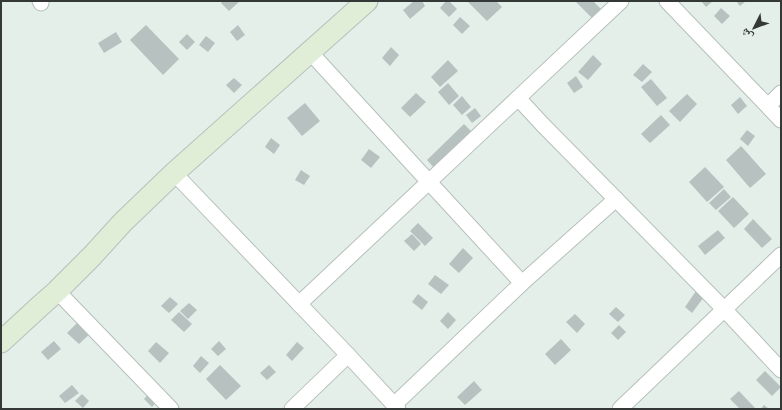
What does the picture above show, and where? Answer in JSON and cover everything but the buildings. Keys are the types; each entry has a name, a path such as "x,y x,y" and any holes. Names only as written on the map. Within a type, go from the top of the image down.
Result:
{"main road":[{"path":"1,342 82,267 123,222 174,173 367,1"}],"street":[{"path":"299,304 621,1"},
{"path":"667,1 781,120"},
{"path":"310,52 522,283"},
{"path":"768,106 781,93"},
{"path":"518,98 724,309 781,370"},
{"path":"174,173 396,407 522,283 616,200"},
{"path":"620,409 781,255"},
{"path":"57,291 171,409"},
{"path":"292,409 348,355"}]}
